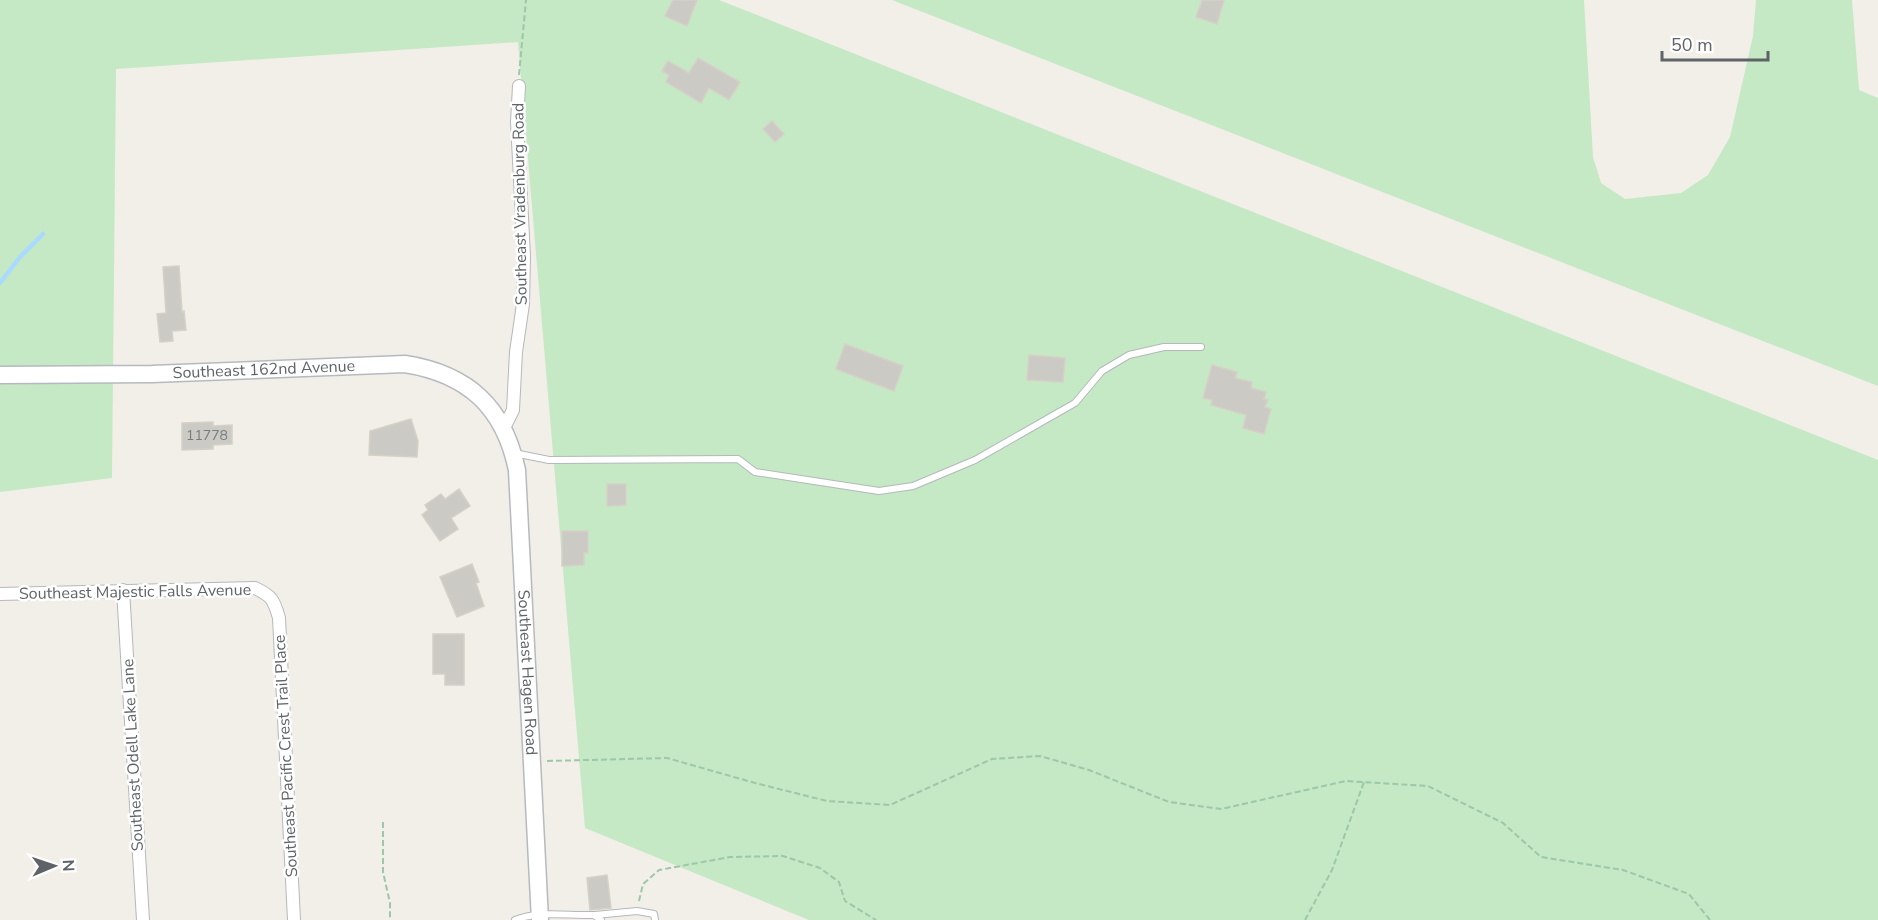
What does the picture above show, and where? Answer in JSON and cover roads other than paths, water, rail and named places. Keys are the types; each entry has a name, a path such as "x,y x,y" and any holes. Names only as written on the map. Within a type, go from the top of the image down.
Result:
{"street":[{"name":"Southeast Vradenburg Road","path":"504,428 513,410 516,352 523,304 524,256 517,122 519,86"},
{"name":"Southeast 162nd Avenue","path":"0,375 152,374 405,364 436,371 466,386 483,399 504,428"},
{"name":"Southeast Hagen Road","path":"504,428 513,453 519,501 539,918"},
{"name":"Southeast Majestic Falls Avenue","path":"0,594 255,588 269,594"},
{"name":"Southeast Odell Lake Lane","path":"123,590 143,920"},
{"name":"Southeast Pacific Crest Trail Place","path":"269,594 276,604 279,618 294,920"}],"lane":[{"path":"513,453 549,460 738,459 755,472 766,474 879,491 913,486 975,460 1075,403 1102,371 1129,355 1164,347 1201,347"},
{"path":"515,920 524,916 539,918 637,911 654,914 655,920"},
{"path":"594,915 601,920"}],"waterway":[{"path":"0,283 20,257 43,234"}]}
